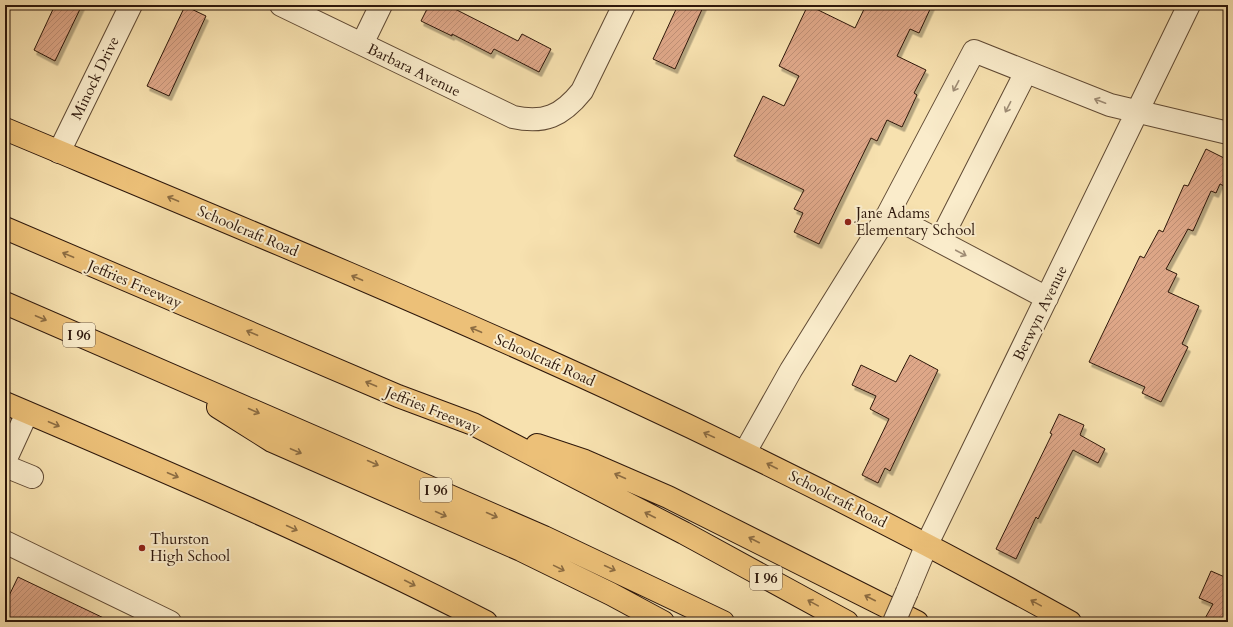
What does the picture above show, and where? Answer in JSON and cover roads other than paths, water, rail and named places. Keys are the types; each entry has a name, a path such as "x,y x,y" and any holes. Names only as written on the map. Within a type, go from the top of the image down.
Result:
{"main road":[{"name":"Schoolcraft Road","path":"5,129 611,389 745,452 927,544 1070,622"},
{"name":"Jeffries Freeway","path":"5,228 398,396 473,424 677,529 848,622"},
{"name":"I 96","path":"5,303 544,537 723,622"},
{"path":"154,367 272,441 521,550 611,594 663,622"},
{"path":"5,403 269,517 402,579 486,622"},
{"path":"473,424 585,461 668,497 917,622"}],"street":[{"name":"Minock Drive","path":"59,152 131,5"},
{"name":"Barbara Avenue","path":"281,5 513,117 527,120 551,117 559,114 572,104 582,91 624,5"},
{"path":"362,44 381,5"},
{"name":"Berwyn Avenue","path":"894,622 927,544 1189,5"},
{"path":"745,452 790,370 888,214 974,51 1110,105 1228,133"},
{"path":"940,241 1026,72"},
{"path":"888,214 1047,298"},
{"path":"5,461 28,413"},
{"path":"5,466 32,477"},
{"path":"5,542 170,622"}],"place":[{"name":"Jane Adams Elementary School","path":"848,222"},
{"name":"Thurston High School","path":"142,548"}]}
